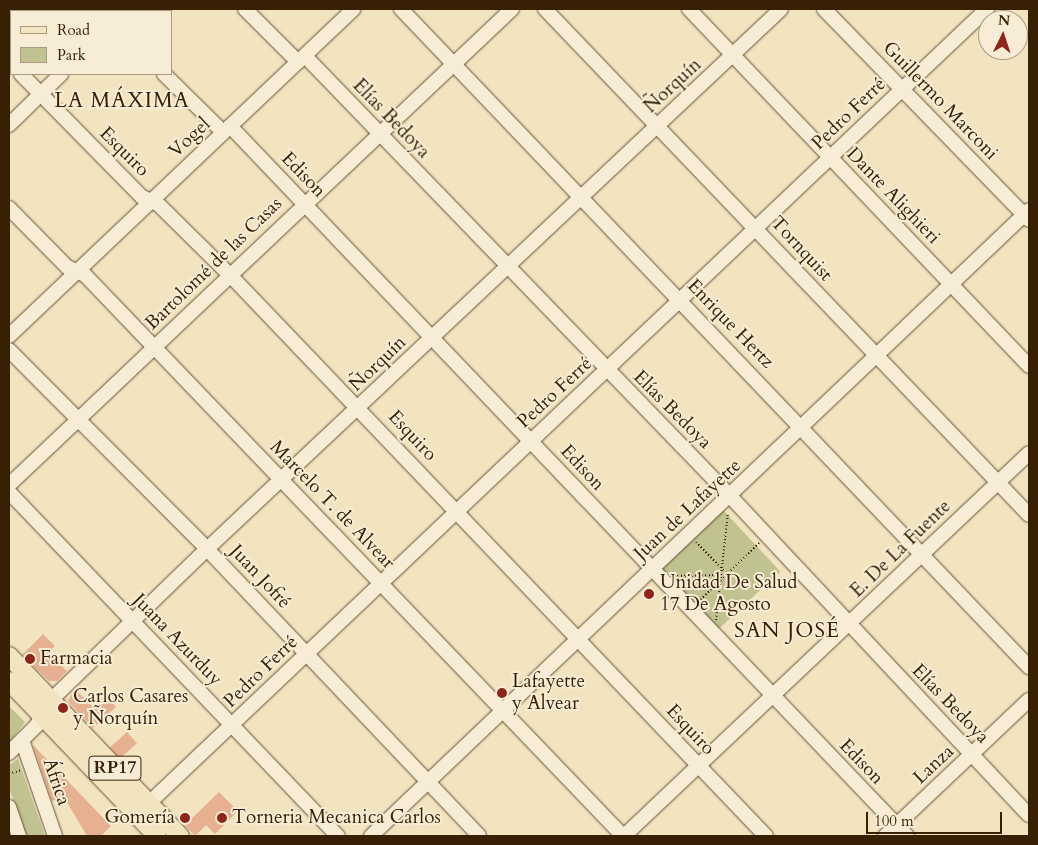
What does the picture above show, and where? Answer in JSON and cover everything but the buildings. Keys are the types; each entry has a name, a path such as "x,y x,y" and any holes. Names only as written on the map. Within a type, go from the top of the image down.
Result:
{"main road":[{"name":"RP17","path":"9,656 180,836"},
{"name":"RP17","path":"9,681 157,836"}],"street":[{"name":"Elías Bedoya","path":"245,9 301,59 378,134 730,496 765,537 1029,815"},
{"name":"Vogel","path":"9,336 354,9"},
{"name":"Enrique Hertz","path":"401,9 803,426 1029,667"},
{"name":"Bartolomé de las Casas","path":"9,485 304,203 512,9"},
{"name":"Tornquist","path":"545,9 1029,515"},
{"name":"Dante Alighieri","path":"689,9 1029,366"},
{"name":"Ñorquín","path":"9,752 43,716 51,700 133,620 781,9"},
{"name":"Guillermo Marconi","path":"824,9 1028,215"},
{"name":"Pedro Ferré","path":"148,804 987,9"},
{"name":"Esquiro","path":"22,75 150,201 230,275 766,836"},
{"path":"9,125 60,75"},
{"name":"Edison","path":"165,75 226,129 304,203 433,336 530,441 907,836"},
{"name":"Marcelo T. de Alvear","path":"9,208 76,271 85,275 624,836"},
{"name":"Juan de Lafayette","path":"371,836 578,639 656,573 689,535 876,356 1028,215"},
{"name":"Juan Jofré","path":"9,350 79,417 207,549 479,836"},
{"name":"E. De La Fuente","path":"624,836 1029,453"},
{"name":"Juana Azurduy","path":"9,492 338,836"},
{"name":"Lanza","path":"885,836 1029,700"},
{"name":"África","path":"22,740 55,836"},
{"path":"9,807 19,836"}],"path":[{"path":"715,634 719,565 730,496"},
{"path":"689,535 727,574"},
{"path":"691,609 765,537"},
{"path":"656,573 718,575"}],"green space":[{"path":"723,510 780,571 716,631 659,570"},
{"path":"9,708 25,722 9,743"},
{"path":"18,759 45,836 26,836 9,788 9,765"}],"place":[{"name":"Unidad De Salud 17 De Agosto","path":"649,594"},
{"name":"Farmacia","path":"30,659"},
{"name":"Lafayette y Alvear","path":"502,693"},
{"name":"Carlos Casares y Ñorquín","path":"63,708"},
{"name":"Gomería","path":"185,818"},
{"name":"Torneria Mecanica Carlos","path":"222,818"}],"district":[{"name":"LA MÁXIMA","path":"122,101"},
{"name":"SAN JOSÉ","path":"787,631"}]}
